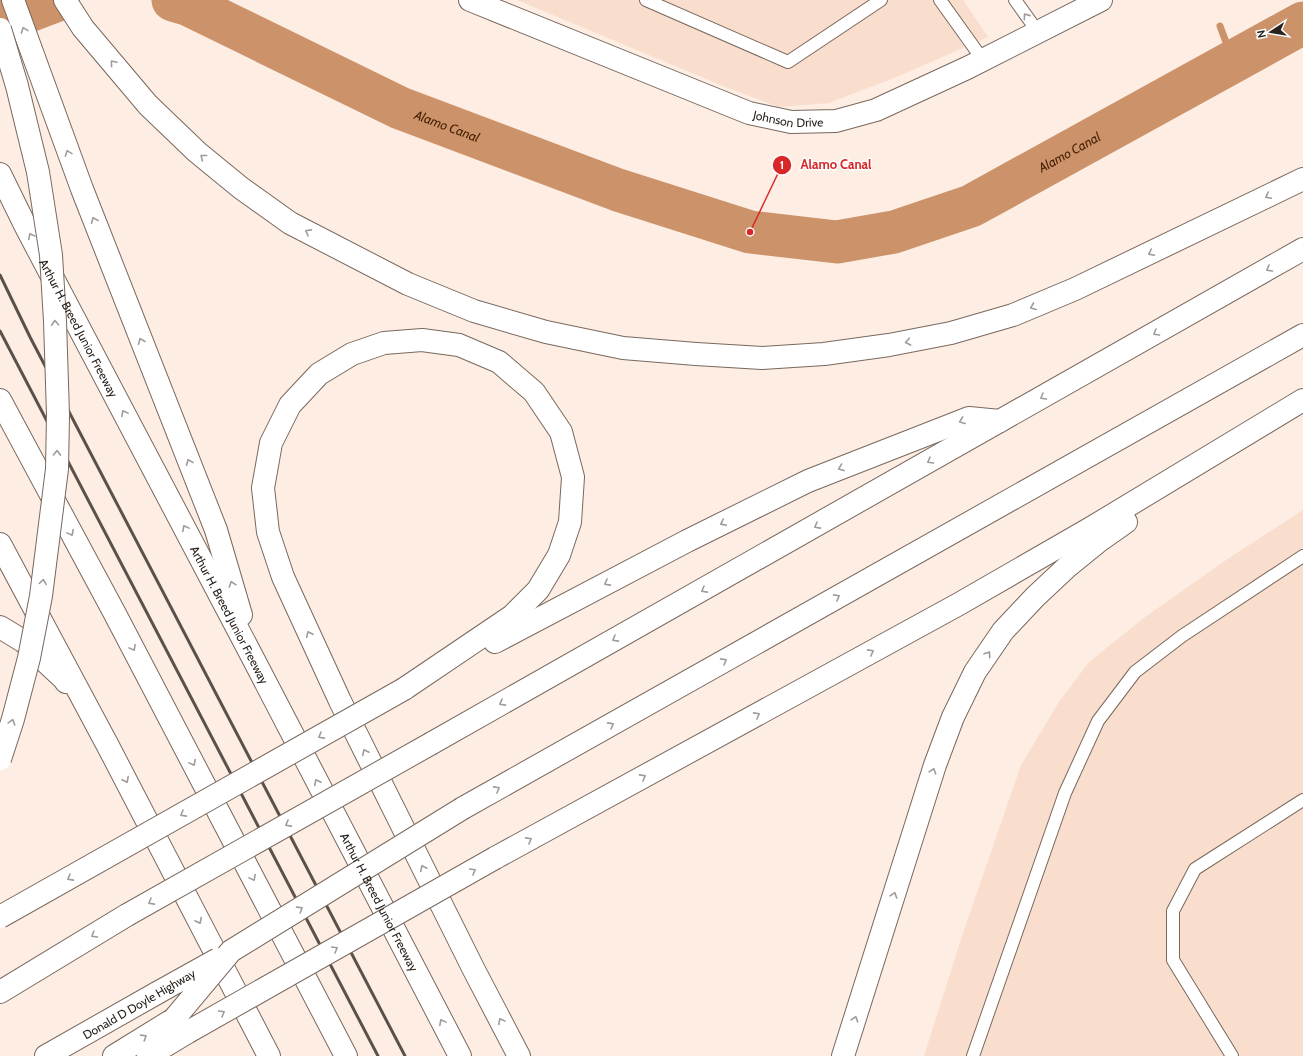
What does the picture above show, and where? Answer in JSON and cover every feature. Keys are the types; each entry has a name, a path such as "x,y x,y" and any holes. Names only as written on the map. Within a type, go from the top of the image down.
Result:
{"main road":[{"path":"13,0 82,189 216,530 255,662"},
{"path":"65,0 83,28 148,104 197,152 242,188 290,223 408,284 474,311 546,332 624,348 762,358 824,354 889,346 951,333 1013,315 1075,289 1303,179"},
{"name":"Johnson Drive","path":"470,0 749,113 791,122 836,121 876,110 983,60 1101,0"},
{"path":"0,29 17,86 41,187 51,262 55,321 58,415 57,469 41,596 29,658 13,719 0,759"},
{"name":"Arthur H. Breed Junior Freeway","path":"0,174 26,227 460,1056"},
{"path":"0,992 127,915 1303,249"},
{"name":"Donald D Doyle Highway","path":"46,1056 231,951 463,808 1303,335"},
{"path":"404,689 512,616 538,590 558,555 570,522 573,477 561,432 534,392 499,362 459,345 422,340 384,343 352,354 319,374 290,405 271,443 263,488 268,532 283,577 340,701 470,963 519,1056"},
{"path":"0,400 114,612 346,1056"},
{"path":"114,1056 181,1026 495,858 959,604 1091,528 1295,405"},
{"path":"843,1056 932,773 953,717 976,672 1004,631 1035,597 1067,567 1099,541 1295,405"},
{"path":"0,917 404,689 687,541 808,481 969,418 1000,421"},
{"path":"0,544 108,746 269,1056"},
{"path":"0,627 23,641 64,679 108,746"},
{"path":"148,1056 181,1026 231,951"}],"lane":[{"path":"646,0 788,62 881,0"},
{"path":"940,0 983,60"},
{"path":"1015,0 1038,32"},
{"path":"973,1056 1065,793 1098,721 1134,672 1182,636 1303,556"},
{"path":"1232,1056 1174,960 1173,911 1195,869 1303,800"}],"shaded area":[{"path":"517,0 963,0 988,37 899,76 829,103 779,107 723,86"},
{"path":"1303,510 1303,1056 924,1056 961,939 1021,765 1059,702 1089,662 1145,617 1229,558"}],"waterway":[{"name":"Alamo Canal","path":"0,22 58,0"},
{"name":"Alamo Canal","path":"173,0 187,4 400,108 618,190 750,232 837,242 894,232 971,206 1303,23"},
{"path":"1220,26 1233,61"}],"railway":[{"path":"0,275 30,337 405,1056"},
{"path":"0,331 378,1056"}],"place":[{"name":"Alamo Canal","path":"750,232"}]}
